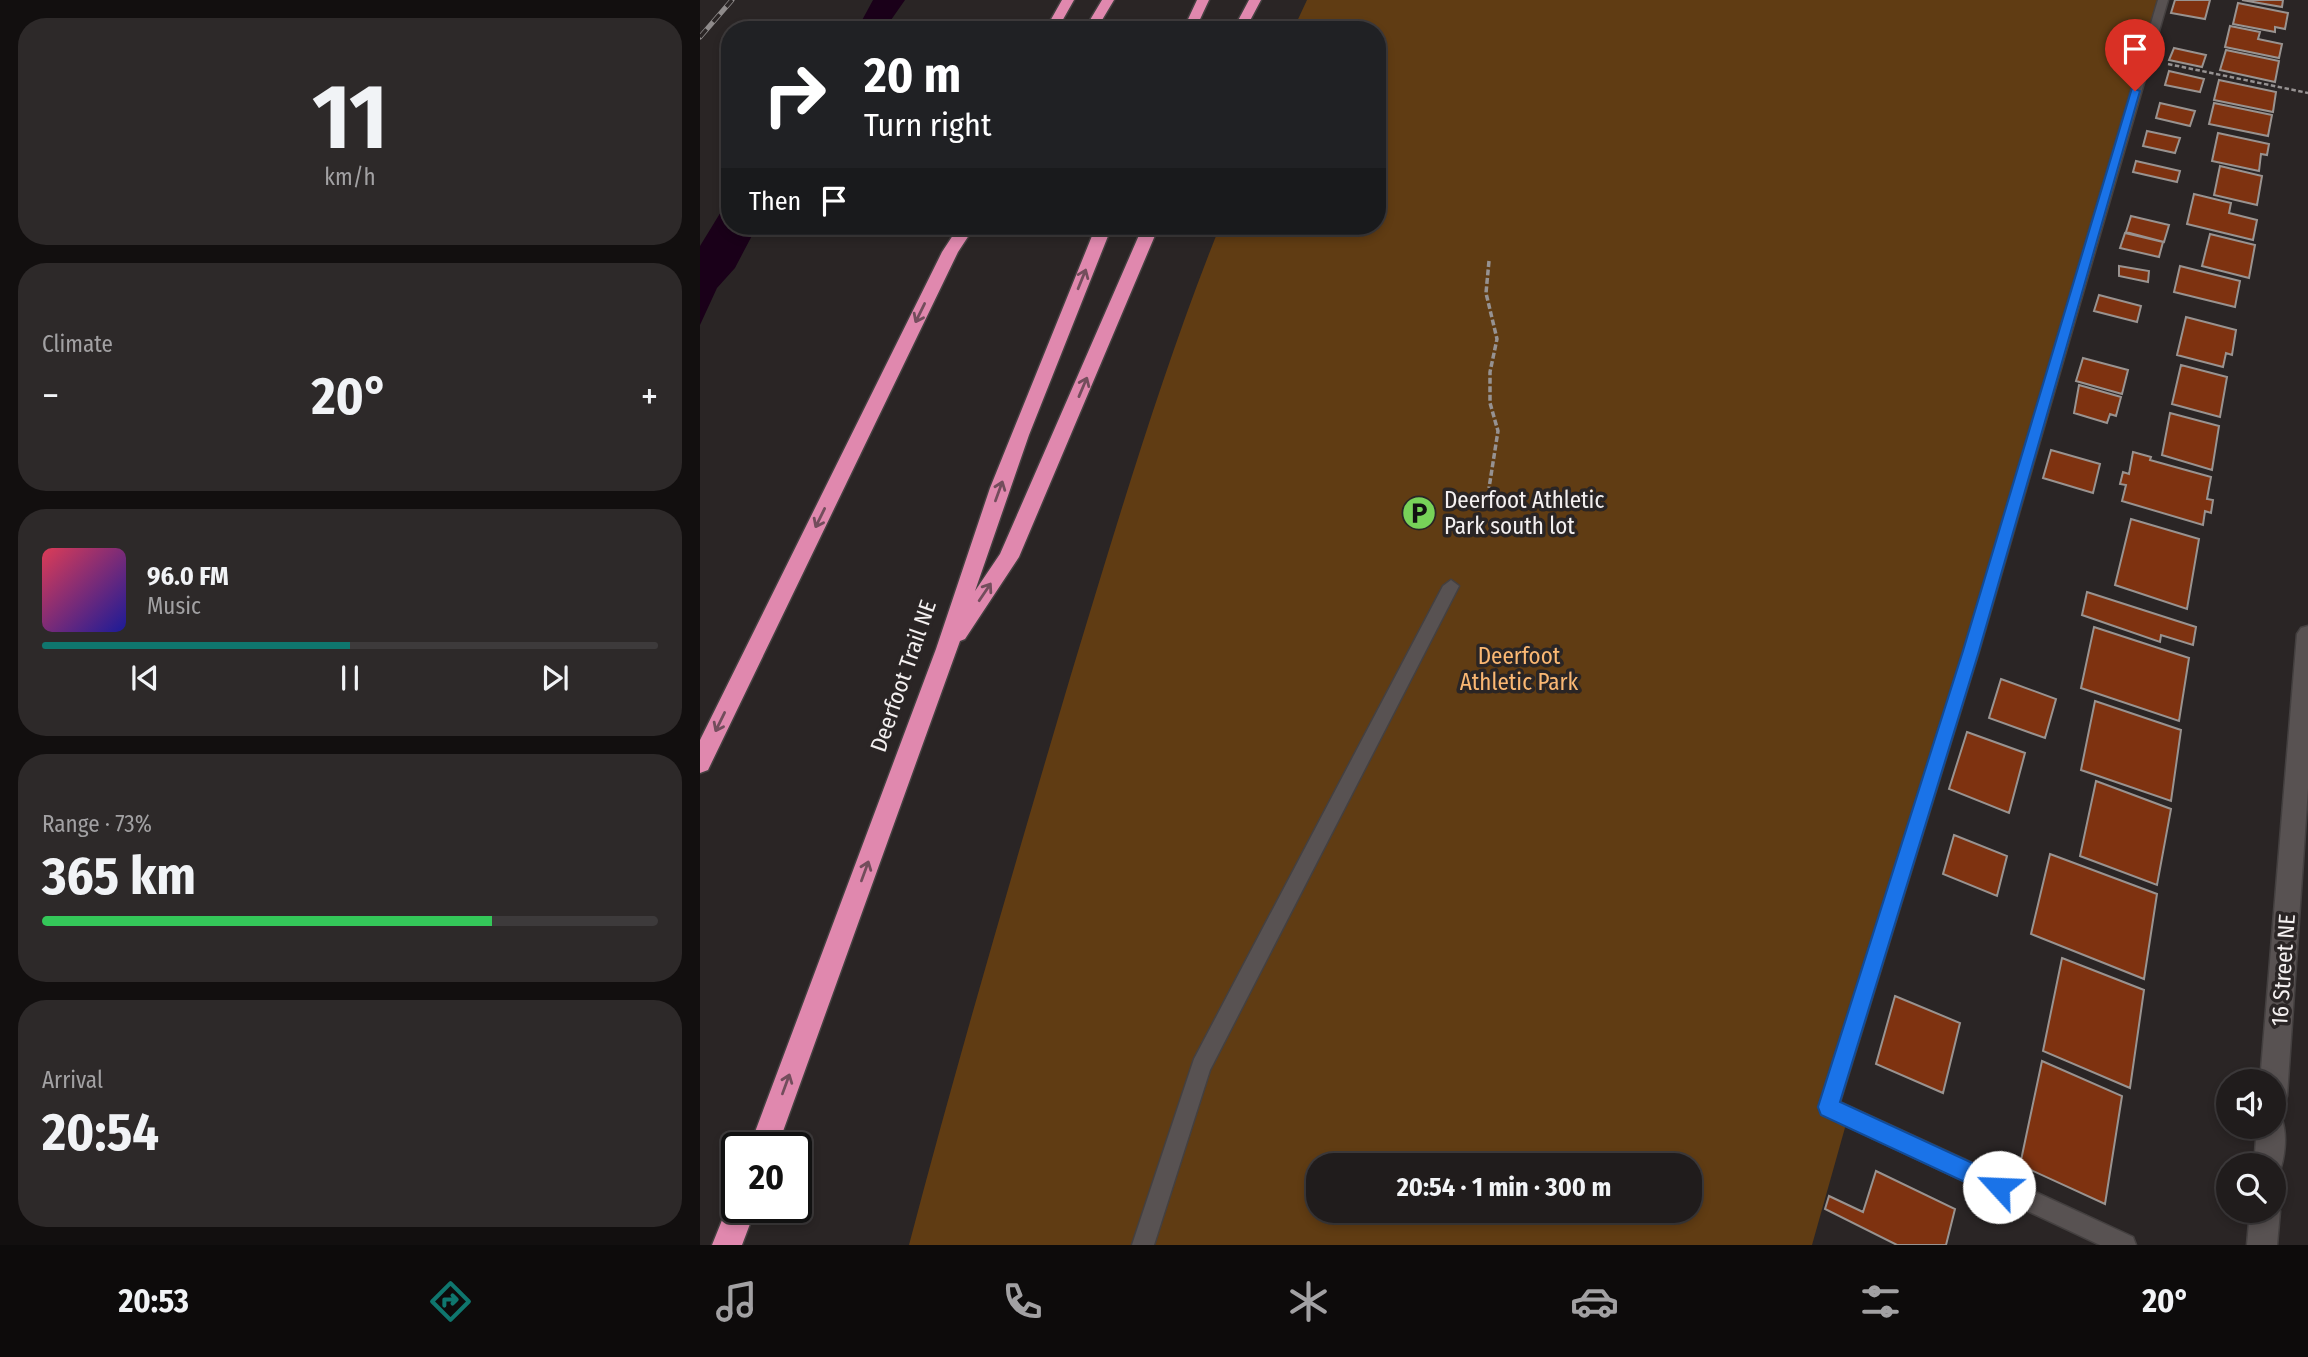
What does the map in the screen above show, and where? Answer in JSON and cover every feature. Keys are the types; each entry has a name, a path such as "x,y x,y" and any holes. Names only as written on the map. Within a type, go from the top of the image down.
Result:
{"highway":[{"path":"1056,21 1068,0"},
{"path":"1095,21 1108,0"},
{"path":"1193,21 1203,0"},
{"path":"1244,21 1255,0"},
{"path":"700,764 957,235"},
{"path":"950,252 961,235"},
{"name":"Deerfoot Trail NE","path":"769,1132 947,649 971,566 1046,364 1100,235"},
{"path":"947,649 1009,557 1147,235"},
{"path":"727,1245 735,1223"}],"street":[{"name":"16 Street NE","path":"2275,1069 2308,634"},
{"path":"2262,1245 2264,1223"}],"lane":[{"path":"2125,1245 1828,1107 1971,651 2162,0"},
{"path":"1143,1245 1201,1066 1451,586"}],"path":[{"path":"2145,60 2308,93"},
{"path":"1489,261 1486,293 1497,339 1490,372 1490,403 1498,431 1489,488"}],"green space":[{"name":"Deerfoot Athletic Park","path":"1307,0 2162,0 1828,1107 1848,1117 1812,1245 909,1245 1049,749 1159,394 1217,235 1386,235 1386,21 1297,21"}],"shaded area":[{"path":"873,0 905,0 890,21 862,21"},
{"path":"721,212 721,235 752,235 735,268 717,288 700,325 700,246"}],"building":[{"path":"2175,0 2210,0 2205,19 2171,13"},
{"path":"2242,0 2283,0 2282,7"},
{"path":"2238,3 2288,13 2285,29 2275,27 2275,32 2233,24"},
{"path":"2230,26 2260,32 2258,39 2282,44 2279,58 2225,47"},
{"path":"2174,48 2206,55 2202,67 2169,60"},
{"path":"2226,50 2279,61 2275,82 2220,70"},
{"path":"2169,71 2204,79 2200,92 2165,85"},
{"path":"2219,80 2276,92 2273,112 2214,100"},
{"path":"2160,103 2195,111 2190,126 2156,118"},
{"path":"2214,103 2272,115 2268,136 2209,124"},
{"path":"2147,131 2180,138 2175,153 2143,146"},
{"path":"2218,133 2269,144 2267,155 2261,154 2259,171 2212,161"},
{"path":"2136,161 2180,171 2177,182 2133,172"},
{"path":"2220,166 2262,176 2257,205 2214,195"},
{"path":"2194,194 2231,203 2229,213 2257,220 2253,240 2187,224"},
{"path":"2131,216 2169,225 2164,242 2126,232"},
{"path":"2125,233 2163,242 2159,257 2120,248"},
{"path":"2210,234 2255,245 2249,278 2202,266"},
{"path":"2119,266 2149,271 2148,282 2119,276"},
{"path":"2180,266 2240,281 2235,307 2174,292"},
{"path":"2099,295 2141,306 2137,322 2094,311"},
{"path":"2186,317 2236,330 2232,355 2226,353 2223,367 2177,355"},
{"path":"2083,358 2128,370 2122,394 2076,381"},
{"path":"2181,365 2227,377 2220,417 2172,404"},
{"path":"2079,385 2121,397 2116,416 2110,414 2107,423 2074,413"},
{"path":"2170,413 2219,426 2212,470 2162,455"},
{"path":"2051,450 2100,464 2093,493 2043,478"},
{"path":"2133,452 2151,457 2150,460 2211,477 2207,499 2213,500 2211,513 2205,511 2203,525 2122,501 2126,485 2120,484 2123,472 2129,474"},
{"path":"2131,519 2199,539 2187,609 2115,585"},
{"path":"2087,592 2196,627 2193,645 2161,635 2160,642 2082,615"},
{"path":"2094,627 2189,658 2179,721 2081,688"},
{"path":"2001,679 2056,699 2045,738 1989,718"},
{"path":"2095,701 2181,730 2171,801 2081,770"},
{"path":"1967,732 2025,753 2009,813 1949,789"},
{"path":"2096,781 2171,809 2157,885 2080,856"},
{"path":"1954,835 2007,856 1997,896 1943,874"},
{"path":"2050,854 2157,894 2144,979 2031,934"},
{"path":"2062,958 2144,990 2130,1088 2043,1051"},
{"path":"1895,996 1960,1023 1943,1093 1876,1064"},
{"path":"2042,1061 2122,1096 2105,1204 2020,1165"},
{"path":"1876,1171 1955,1209 1946,1245 1897,1245 1825,1209 1829,1196 1863,1212"}],"railway":[{"path":"700,37 732,0"}],"place":[{"name":"Deerfoot Athletic Park south lot","path":"1419,513"}],"route":[{"path":"1999,1187 1828,1107 1971,651 2135,91"}]}
